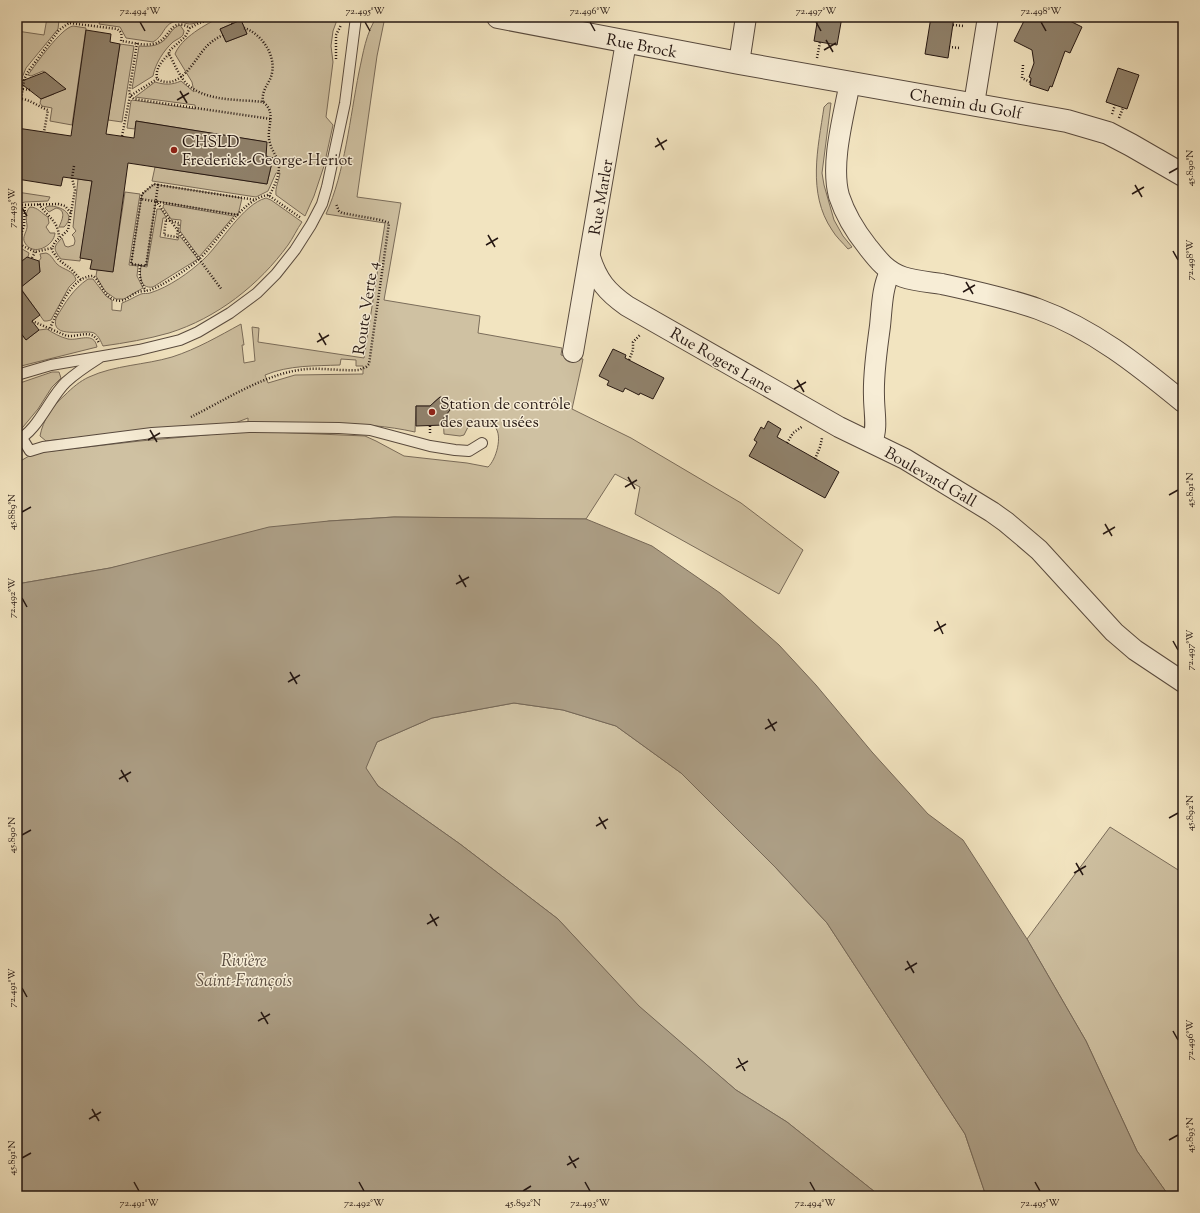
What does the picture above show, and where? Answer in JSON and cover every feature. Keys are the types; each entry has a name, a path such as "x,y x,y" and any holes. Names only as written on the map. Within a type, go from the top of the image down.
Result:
{"street":[{"name":"Rue Brock","path":"499,17 739,63"},
{"path":"739,63 746,17"},
{"path":"974,104 988,17"},
{"name":"Rue Marler","path":"573,352 626,42"},
{"name":"Chemin du Golf","path":"739,63 1067,121 1097,129 1125,141 1183,175"},
{"path":"850,82 836,163 836,177 839,195 852,224 862,239 890,272 908,278 1014,301 1059,317 1101,340 1142,368 1183,402"},
{"name":"Rue Rogers Lane","path":"590,257 600,281 627,306 839,427 872,442"},
{"name":"Boulevard Gall","path":"890,272 884,286 875,362 875,433 872,442 905,458 977,502 1006,522 1039,550 1114,632 1141,654 1183,682"}],"lane":[{"path":"17,375 101,351 159,346 192,335 213,324 243,304 276,274 295,250 316,218 322,204 332,169 345,103 356,17"},
{"path":"101,351 66,382 55,395 30,432 19,439 30,451 43,447 152,434 249,427 339,428 370,430 430,446 469,451 482,443"}],"path":[{"path":"68,17 68,24"},
{"path":"157,79 156,74 162,60 169,54 169,51 185,37 190,28 199,23 218,17"},
{"path":"225,17 232,24"},
{"path":"17,128 24,80 31,66 59,30 68,24 118,29 122,34 121,41 152,45 160,42 168,35 171,28 175,25 185,25 190,28"},
{"path":"953,25 964,26"},
{"path":"244,28 248,29 260,38 271,54 273,64 272,74 262,96 262,102"},
{"path":"157,79 170,83 178,80 198,59 206,46 214,39 223,35"},
{"path":"817,60 820,42"},
{"path":"122,136 130,96 129,93 137,43"},
{"path":"950,47 960,48"},
{"path":"169,54 188,85 207,96 262,102 266,104 270,111 271,118 270,144 278,158 279,167 278,176 269,196"},
{"path":"1023,65 1022,78 1030,82"},
{"path":"130,96 157,79"},
{"path":"23,89 30,90"},
{"path":"130,96 134,99 271,118"},
{"path":"22,98 48,110 44,132"},
{"path":"1110,119 1115,105"},
{"path":"1118,121 1123,108"},
{"path":"74,166 72,178 75,190 68,230 59,237 52,248 59,260 71,269 81,280"},
{"path":"158,185 146,266 131,264 142,194 154,184 256,200"},
{"path":"50,328 64,299 73,286 81,280 89,276 93,276 108,296 116,301 127,300 137,292 151,290 185,270 199,259 238,215 263,196 269,196 303,220"},
{"path":"142,199 238,215"},
{"path":"156,201 222,290"},
{"name":"Route Verte 4","path":"190,417 260,382 286,373 306,369 359,370 369,364 389,223 381,220 342,213 339,211 336,202"},
{"path":"39,204 44,212 54,220 58,226 59,237"},
{"path":"17,208 21,205 58,204 65,206 71,214"},
{"path":"25,205 24,226 18,243 35,252 52,248"},
{"path":"166,220 179,223 178,231 177,236 164,235 166,220"},
{"path":"32,258 35,252"},
{"path":"140,265 139,276 146,291"},
{"path":"32,321 67,336 80,336 86,334 91,335 96,338 101,351"},
{"path":"629,360 633,350 633,342 641,333"},
{"path":"787,443 793,433 806,424"},
{"path":"815,458 824,434"}],"shaded area":[{"path":"101,17 123,20 131,17 210,17 192,24 178,21 173,22 167,26 157,40 153,42 126,38 120,27 99,24"},
{"path":"221,17 318,17 337,20 333,31 331,46 333,62 326,117 333,125 324,166 314,196 305,216 276,195 280,173 276,173 268,191 256,197 152,181 155,167 267,184 273,158 266,156 266,142 136,121 135,129 127,128 132,100 195,109 195,105 135,97 155,82 168,84 181,81 194,92 192,82 175,54 178,48 188,37","holes":["241,20 247,34 226,42 220,29"]},
{"path":"377,17 385,17 377,56 357,197 401,203 384,300 480,316 478,333 562,348 561,355 583,359 572,409 631,438 741,503 803,550 779,594 635,514 640,487 615,474 586,519 394,517 329,521 110,568 17,584 17,463 29,456 43,452 249,431 365,436 404,456 467,463 488,467 491,464 498,448 498,436 495,427 487,423 471,421 464,435 444,434 443,415 449,411 450,405 447,400 440,397 434,402 433,406 416,406 415,432 395,428 353,424 248,424 248,418 230,425 109,434 46,441 40,436 43,424 60,399 86,379 109,370 162,360 181,354 208,342 241,324 244,345 242,345 244,363 255,361 252,327 259,328 258,342 364,358 385,223 326,214 333,198 338,180 359,72 370,29","holes":["341,359 356,360 356,366 363,366 363,374 295,375 268,383 265,375 283,369 340,365"]},
{"path":"47,18 59,20 58,29 26,68 22,78 17,110 17,31 44,35"},
{"path":"180,25 184,31 183,35 173,42 163,53 153,76 132,89 139,46 159,44 174,28"},
{"path":"73,26 86,28 72,125 50,121 52,108 42,106 40,103 41,99 54,94 55,80 43,71 31,76 28,75 56,39 68,28"},
{"path":"120,44 134,46 122,122 108,120"},
{"path":"828,103 831,103 822,173 834,220 843,236 852,247 848,249 834,233 824,216 819,201 816,170 817,154 824,107"},
{"path":"78,179 92,181 80,261 61,259 55,250 57,244 62,238 65,246 68,247 74,245 75,241 72,235 76,231 73,227"},
{"path":"154,184 242,198 238,215 156,201 146,266 131,264 142,194"},
{"path":"17,192 50,197 48,201 25,202 17,204"},
{"path":"125,192 140,194 129,265 138,266 137,276 143,288 124,299 116,299 106,292 96,276 97,270 113,271"},
{"path":"266,198 302,222 288,245 264,274 236,298 220,309 187,327 169,333 136,341 103,346 99,337 94,333 70,332 58,329 56,325 56,318 78,287 88,279 93,279 106,296 112,300 112,310 121,311 122,303 141,294 150,293 157,290 171,283 192,269 211,252 249,208"},
{"path":"164,204 234,216 199,257 180,231 181,220 171,219 163,207"},
{"path":"49,206 58,207 66,212 69,218 64,227 59,227 63,216 62,211 56,208 49,212 45,208"},
{"path":"30,207 38,209 48,217 49,223 46,227 50,233 55,233 51,242 43,248 33,249 24,241 27,227 26,218"},
{"path":"157,209 161,209 166,217 163,218 160,237 178,240 179,235 198,259 153,287 148,287 141,281 140,273 141,266 147,267"},
{"path":"17,246 29,253 28,257 18,264 21,275 31,279 40,272 40,254 46,253 51,256 59,266 71,272 75,277 76,280 69,287 51,320 44,321 17,283"},
{"path":"47,329 68,339 93,339 97,347 17,367 17,332 19,331 26,340 39,330"},
{"path":"52,372 59,372 61,378 52,387 38,409 18,433 17,384"},
{"path":"514,703 563,710 616,726 681,773 776,868 827,923 965,1134 986,1196 880,1196 787,1122 736,1090 638,1006 558,919 460,844 378,786 365,768 377,742 432,718"},
{"path":"1110,827 1183,873 1183,1196 1169,1196 1137,1151 1086,1041 1027,939"}],"water":[{"name":"Rivière Saint-François","path":"394,517 586,519 652,546 720,593 779,645 816,685 872,752 928,814 963,840 1027,939 1086,1041 1137,1151 1169,1196 986,1196 965,1134 827,923 776,868 681,773 616,726 563,710 514,703 432,718 377,742 366,768 378,786 460,844 558,919 639,1006 736,1090 787,1122 880,1196 17,1196 17,584 110,568 269,527"}],"building":[{"path":"818,17 842,17 837,45 814,41"},
{"path":"931,17 954,17 948,58 925,54"},
{"path":"1026,17 1062,17 1082,27 1070,53 1065,51 1052,87 1050,86 1048,91 1030,85 1031,78 1029,77 1034,63 1032,50 1014,41"},
{"path":"241,20 247,34 226,42 220,29"},
{"name":"CHSLD Frederick-George-Heriot","path":"86,30 111,34 110,42 120,44 106,134 134,138 136,121 267,142 266,156 273,158 267,184 128,163 113,272 90,269 92,260 80,258 92,181 63,177 61,186 17,179 17,128 71,136"},
{"path":"1118,68 1139,75 1127,109 1106,102"},
{"path":"45,72 66,89 41,99 19,82"},
{"path":"27,257 39,261 40,272 20,288 40,315 32,321 39,330 26,340 17,328 17,265"},
{"path":"613,349 626,355 625,358 664,378 653,399 640,393 639,395 625,388 623,392 607,385 609,381 599,376"},
{"name":"Station de contrôle des eaux usées","path":"440,397 449,400 450,405 450,410 443,419 444,425 416,426 416,406 430,406"},
{"path":"768,421 781,429 777,437 839,472 825,498 749,456 757,442 754,440 761,427 764,429"}],"place":[{"name":"CHSLD Frederick-George-Heriot","path":"174,150"},
{"name":"Station de contrôle des eaux usées","path":"432,412"}]}
